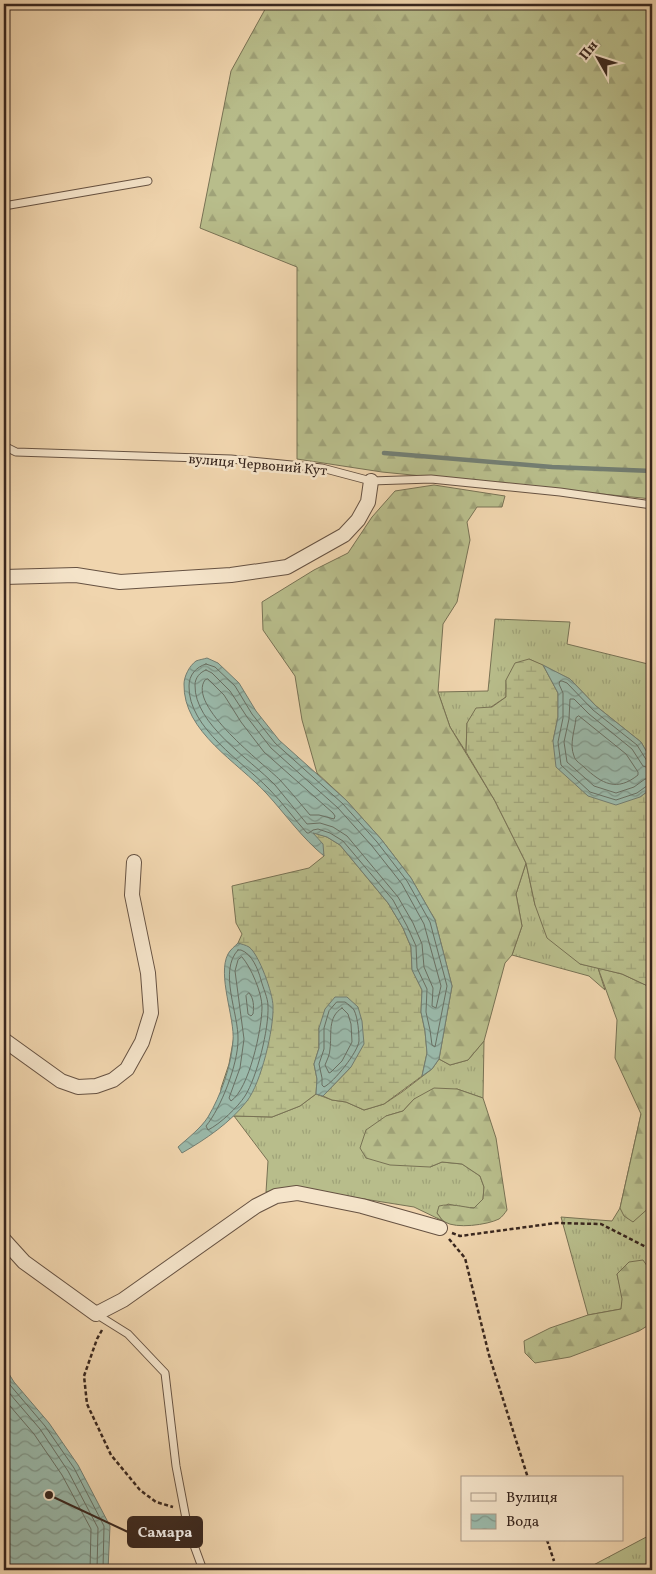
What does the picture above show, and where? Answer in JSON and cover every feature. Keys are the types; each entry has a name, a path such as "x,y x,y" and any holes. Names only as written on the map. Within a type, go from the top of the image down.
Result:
{"street":[{"path":"4,577 76,575 120,582 232,575 287,567 344,535 358,520 368,502 371,481"},
{"path":"4,1040 61,1082 78,1087 96,1086 113,1080 127,1069 142,1042 150,1013 148,973 132,895 134,862"},
{"path":"4,1240 24,1262 101,1318 123,1300 256,1206 276,1196 297,1193 362,1206 440,1228"}],"lane":[{"path":"4,206 148,182"},
{"name":"вулиця Червоний Кут","path":"4,446 16,452 231,459 322,468 371,481 431,479 560,492 652,505"},
{"path":"101,1318 128,1334 165,1373 176,1466 184,1510 188,1529 203,1570"}],"path":[{"path":"440,1228 460,1236 556,1223 601,1224 652,1250"},
{"path":"440,1228 465,1258 489,1355 527,1476"},
{"path":"101,1318 97,1339 84,1376 87,1404 111,1456 140,1490 156,1502 184,1510"},
{"path":"549,1542 554,1561"}],"green space":[{"path":"268,4 652,4 652,499 382,472 297,459 297,267 200,228 231,71"},
{"path":"434,485 505,496 502,507 477,507 467,522 470,540 457,602 443,624 438,692 450,727 495,801 526,863 516,894 522,926 512,955 505,963 484,1041 468,1060 450,1065 439,1059 452,986 435,920 411,878 381,839 346,800 317,773 302,720 295,676 263,630 262,602 314,570 348,553 372,517 395,491"},
{"path":"495,619 570,622 567,644 652,665 652,761 641,742 596,706 570,679 529,659 506,680 506,697 467,723 466,752 450,727 438,692 488,691"},
{"path":"529,659 543,665 558,693 558,717 553,741 640,797 652,788 652,988 622,974 580,964 547,938 535,905 526,863 495,801 466,752 467,723 476,708 492,707 506,697 506,680 515,663"},
{"path":"312,832 327,837 340,845 388,903 403,928 411,947 412,969 422,990 421,1012 427,1053 422,1076 384,1104 364,1110 346,1102 332,1100 323,1096 351,1067 319,1028 319,1048 314,1064 317,1079 316,1094 300,1106 272,1117 234,1116 219,1120 221,1088 229,1064 250,948 238,943 242,934 236,923 232,886 309,868 324,856"},
{"path":"526,863 535,905 580,964 598,968 605,990 589,976 512,955 522,926 516,894"},
{"path":"598,968 622,974 652,988 652,1205 633,1222 624,1216 620,1208 641,1114 615,1058 617,1020"},
{"path":"484,1041 483,1098 457,1089 414,1099 403,1111 386,1116 430,1167 442,1162 462,1164 480,1176 484,1187 483,1199 474,1208 448,1204 437,1213 443,1221 414,1207 289,1187 266,1192 268,1161 234,1116 272,1117 300,1106 316,1094 332,1100 346,1102 364,1110 384,1104 432,1069 439,1059 450,1065 468,1060"},
{"path":"434,1088 457,1089 483,1098 496,1138 507,1210 499,1219 464,1226 450,1224 444,1221 437,1213 439,1206 452,1205 474,1208 483,1199 484,1187 480,1176 462,1164 442,1162 430,1167 390,1165 366,1158 360,1148 366,1130 386,1116 403,1111 414,1099"},
{"path":"652,1105 652,1334 626,1266 617,1274 623,1299 621,1309 588,1315 561,1217 612,1221 620,1208 641,1114"},
{"path":"643,1260 652,1273 652,1323 639,1331 570,1357 535,1363 525,1353 524,1341 550,1328 588,1315 621,1309 622,1299 617,1274 629,1262"},
{"path":"652,1534 652,1570 584,1570"}],"water":[{"path":"207,658 218,663 239,683 256,711 279,740 346,800 381,839 411,878 435,920 452,986 439,1059 432,1069 422,1076 427,1053 421,1012 422,990 412,970 411,947 403,928 388,903 340,845 327,837 313,833 323,844 324,856 301,834 267,794 214,745 202,731 192,717 186,701 184,684 191,666 196,661"},
{"path":"543,665 570,679 596,706 641,742 652,761 652,788 640,797 616,805 588,796 556,767 553,741 558,717 558,693"},
{"path":"238,943 248,946 257,957 271,993 273,1016 266,1055 257,1082 247,1101 217,1130 182,1153 178,1147 208,1117 228,1071 233,1032 224,973 229,953"},
{"path":"335,997 347,997 358,1007 362,1021 364,1044 351,1067 323,1096 316,1094 317,1079 314,1064 319,1048 319,1028 325,1009"},
{"path":"4,1366 14,1382 49,1423 78,1465 110,1526 108,1570 4,1570"}],"waterway":[{"path":"384,453 552,467 652,471"}],"place":[{"name":"Самара","path":"49,1495"}]}
